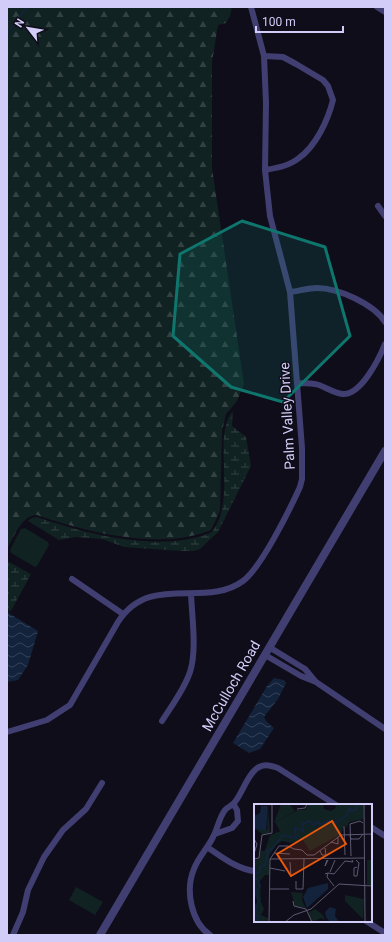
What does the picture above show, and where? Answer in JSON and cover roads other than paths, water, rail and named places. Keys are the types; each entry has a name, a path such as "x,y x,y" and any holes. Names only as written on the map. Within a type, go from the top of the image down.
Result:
{"street":[{"name":"Palm Valley Drive","path":"7,732 47,720 70,705 123,614 148,597 164,593 191,594 229,589 251,575 295,498 302,479 303,469 298,383 290,292 270,216 265,170 266,103 264,56 251,7"},
{"path":"376,7 385,12"},
{"path":"264,56 283,57 323,80 328,86 333,100 324,124 306,152 298,159 281,167 265,170"},
{"path":"378,206 385,216"},
{"path":"290,292 315,288 339,292 365,305 379,315 385,322"},
{"path":"298,383 319,385 343,394 353,391 361,384 374,365 385,344"},
{"name":"McCulloch Road","path":"100,935 385,451"},
{"path":"72,579 123,614"},
{"path":"162,720 183,688 193,659 191,594"},
{"path":"269,647 305,669 316,682"},
{"path":"265,655 301,676 316,682 385,729"},
{"path":"210,935 205,932 194,915 190,885 194,869 215,834 217,824 226,808 234,805 254,770 269,764 278,768 334,804"},
{"path":"13,935 22,912 28,890 44,858 63,830 86,809 102,783"},
{"path":"215,834 232,828 238,821 237,810 234,805"},
{"path":"372,828 385,836"},
{"path":"207,847 238,866 254,871"},
{"path":"368,922 385,933"}],"water":[{"path":"7,612 38,631 28,665 18,680 7,682"},
{"path":"274,678 284,680 286,683 278,699 264,717 266,721 274,728 260,749 249,753 233,743 267,686"}],"waterway":[{"path":"7,34 27,7"}]}
